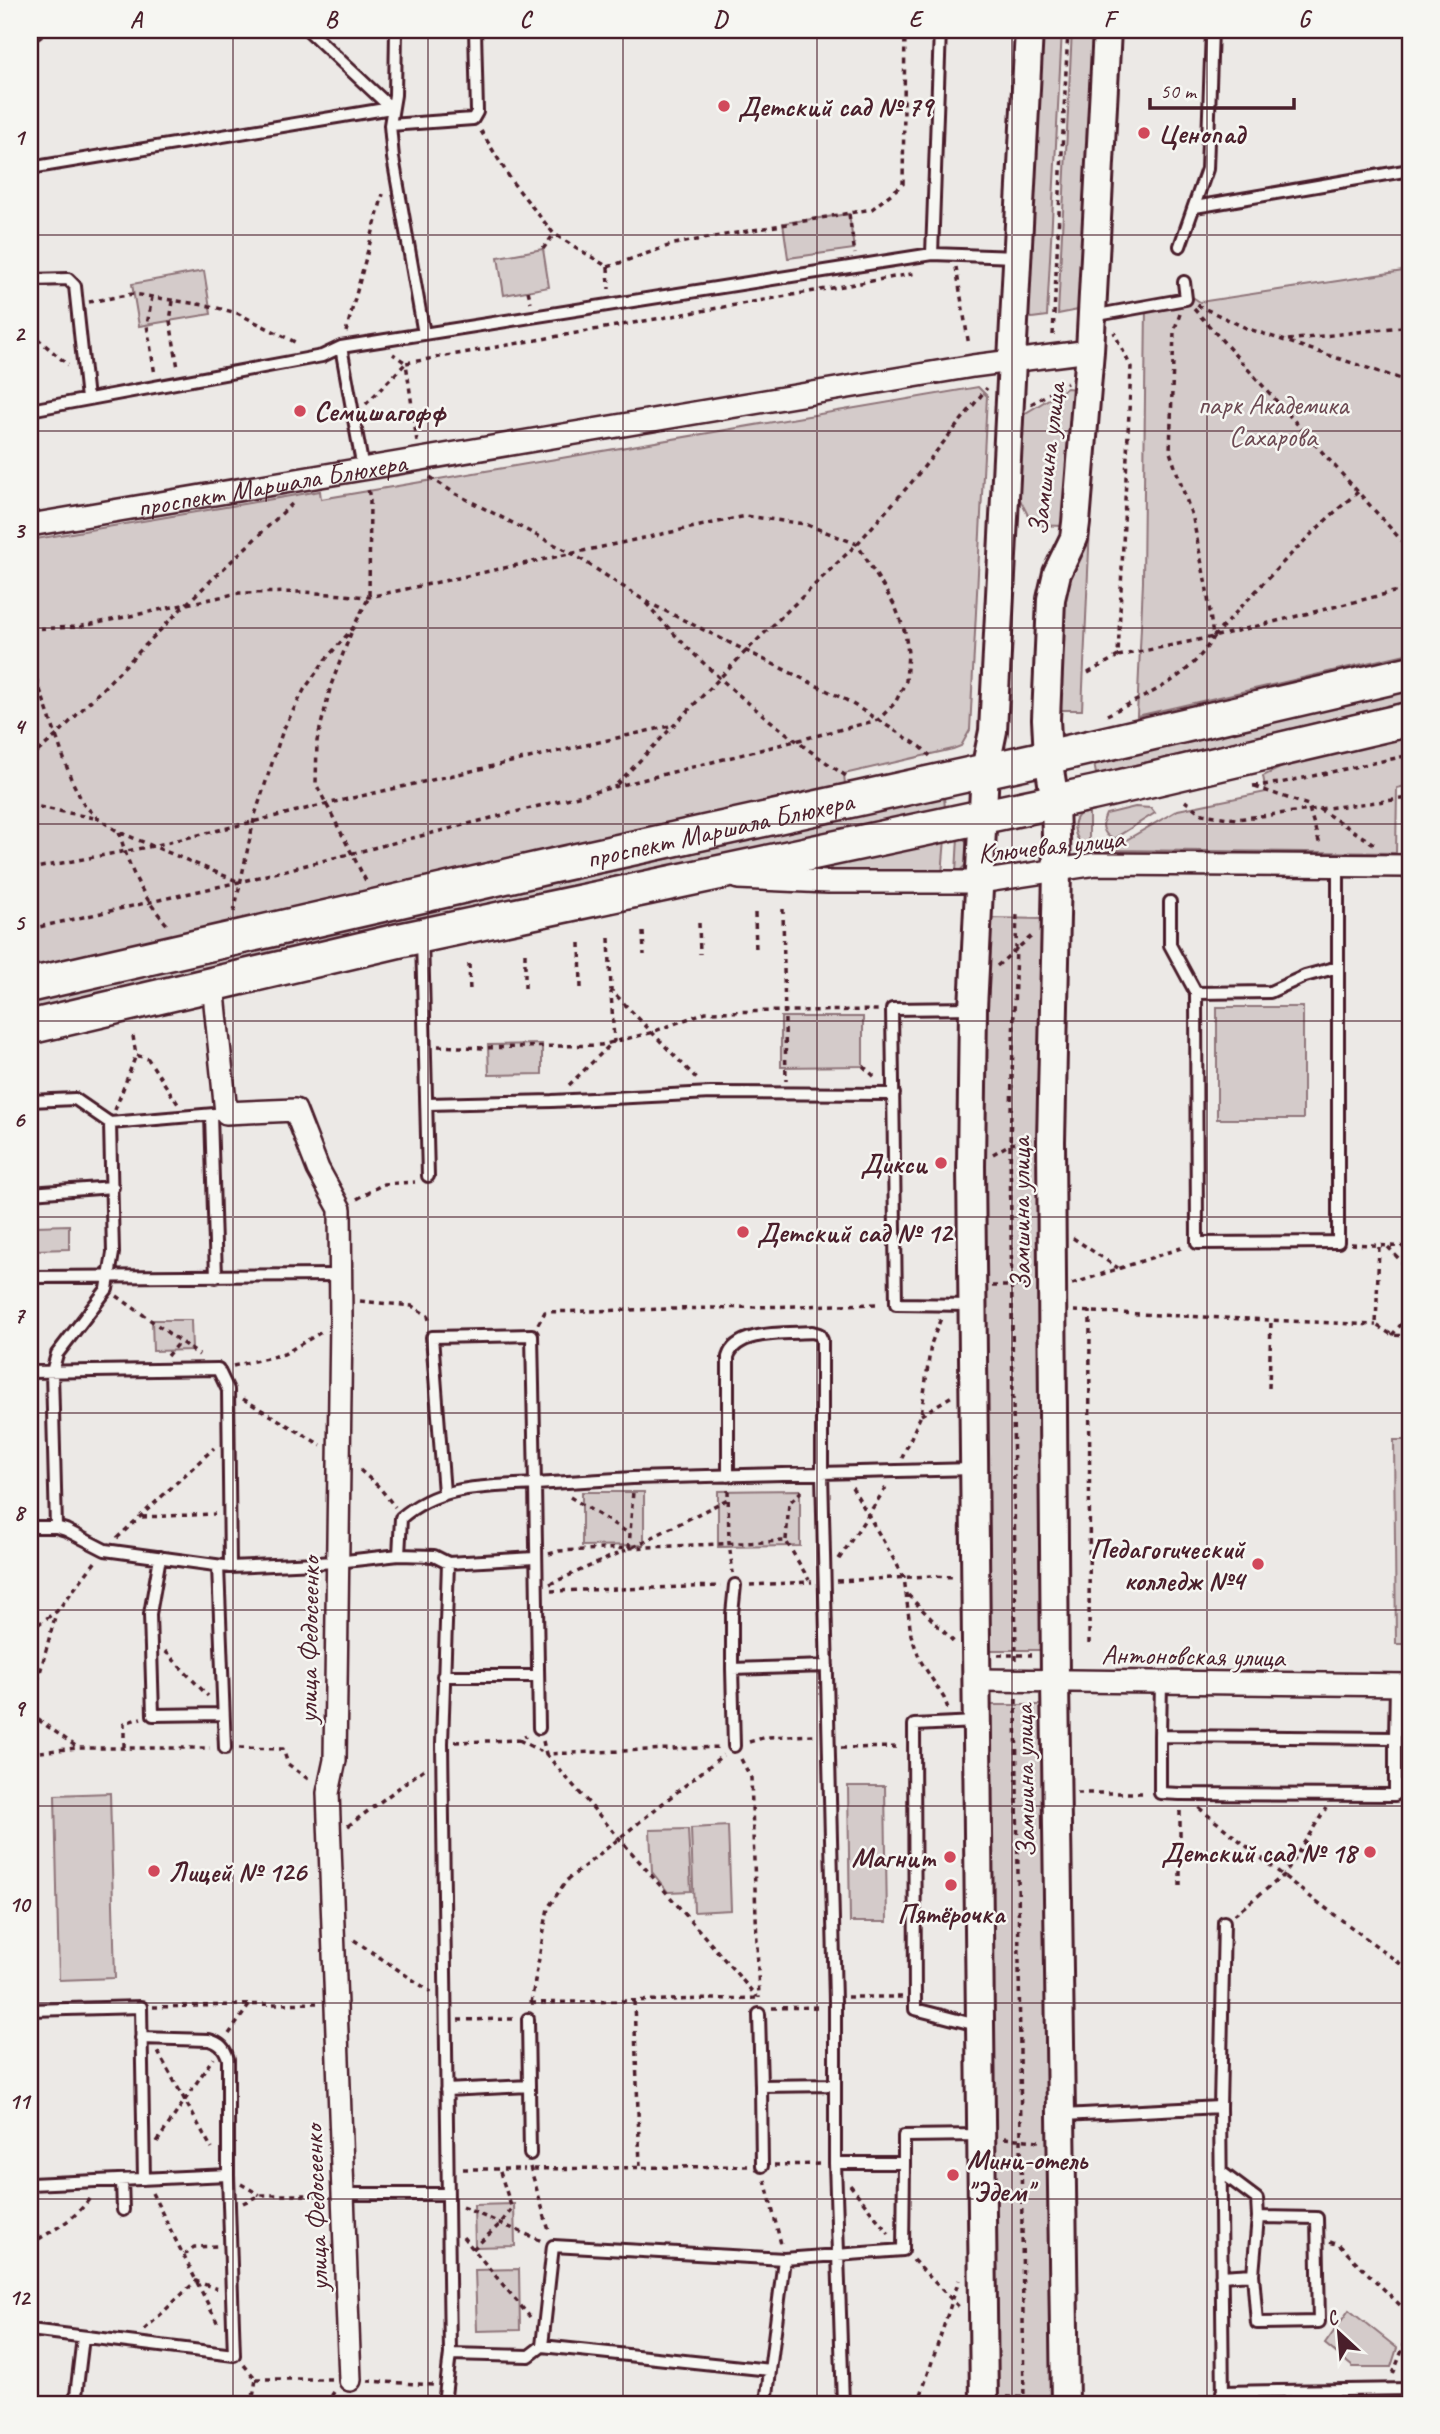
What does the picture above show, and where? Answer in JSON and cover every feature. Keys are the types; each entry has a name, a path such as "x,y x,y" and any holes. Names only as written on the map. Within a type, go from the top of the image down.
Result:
{"main road":[{"name":"проспект Маршала Блюхера","path":"30,985 1048,757 1410,673"},
{"name":"проспект Маршала Блюхера","path":"30,1027 422,935 1055,802 1410,719"}],"street":[{"name":"Замшина улица","path":"980,2400 980,2023 965,1723 976,1667 974,1469 967,1298 974,996 985,770 993,731 1029,30"},
{"name":"Замшина улица","path":"1065,2401 1060,2143 1051,1141 1057,870 1055,802 1048,757 1046,719 1051,599 1058,573 1074,538 1090,351 1098,315 1107,30"},
{"name":"проспект Маршала Блюхера","path":"30,525 365,477 1011,359 1090,351"},
{"name":"Ключевая улица","path":"697,876 828,882 980,882 1103,864 1410,866"},
{"path":"213,984 218,1114"},
{"name":"улица Федосеенко","path":"218,1114 295,1110 318,1169 340,1209 335,1760 328,1793 350,2380"},
{"name":"Антоновская улица","path":"976,1667 1055,1681 1403,1685"}],"lane":[{"path":"308,30 391,108"},
{"path":"396,30 395,95 390,125 393,159 424,334"},
{"path":"390,125 473,118 477,112 475,30"},
{"path":"932,254 940,30"},
{"path":"1180,246 1207,169 1212,30"},
{"path":"30,168 391,108"},
{"path":"1195,207 1410,170"},
{"path":"30,410 322,356 341,347 932,254 1017,257"},
{"path":"30,280 68,279 75,286 87,399"},
{"path":"1098,315 1186,299 1184,282"},
{"path":"341,347 365,477"},
{"path":"1170,902 1170,945 1196,993 1196,1243 1339,1242 1338,967 1332,866"},
{"path":"422,935 429,1176"},
{"path":"1196,993 1270,992 1305,976 1338,967"},
{"path":"967,1298 896,1304 892,1009 974,996"},
{"path":"428,1104 711,1093 894,1094"},
{"path":"30,1101 75,1099 110,1123 218,1114 216,1277"},
{"path":"55,1527 52,1372 57,1353 107,1289 113,1253 110,1123"},
{"path":"30,1193 113,1187"},
{"path":"30,1278 341,1275"},
{"path":"728,1476 730,1349 748,1337 812,1332 819,1334 822,1340 822,1473 835,2001 835,2163 843,2404"},
{"path":"444,1493 432,1337 532,1335 539,1728"},
{"path":"30,1372 218,1369 228,1390 230,1567"},
{"path":"399,1555 401,1518 456,1489 633,1478 974,1469"},
{"path":"30,1527 55,1527 105,1550 230,1567 337,1562 399,1555 434,1556 448,1563 535,1558"},
{"path":"160,1557 150,1614 153,1715 223,1714"},
{"path":"444,2404 450,2354 442,1743 448,1563"},
{"path":"218,1566 225,1748"},
{"path":"734,1746 732,1614 735,1586"},
{"path":"732,1669 827,1666"},
{"path":"443,1676 538,1676"},
{"path":"1161,1682 1160,1793 1180,1794 1395,1796 1395,1738 1403,1685"},
{"path":"965,1723 914,1725 915,2009 969,2023 980,2023"},
{"path":"1160,1736 1395,1738"},
{"path":"1224,1922 1220,2108 1222,2398 1410,2389"},
{"path":"30,2010 141,2007 145,2038 142,2146 144,2179"},
{"path":"760,2014 762,2166"},
{"path":"528,2019 530,2154"},
{"path":"30,2330 234,2355 228,2175 228,2059 221,2045 209,2040 145,2038"},
{"path":"761,2087 834,2085"},
{"path":"446,2090 529,2086"},
{"path":"1060,2115 1220,2108"},
{"path":"542,2346 553,2246 785,2259 903,2250 904,2136 981,2136"},
{"path":"835,2163 904,2163"},
{"path":"1221,2172 1257,2199 1253,2274 1257,2323 1319,2322 1317,2218 1258,2217"},
{"path":"30,2184 228,2175"},
{"path":"122,2180 123,2210"},
{"path":"343,2194 448,2198"},
{"path":"780,2404 766,2403 785,2259"},
{"path":"1222,2276 1253,2274"},
{"path":"75,2404 83,2337"},
{"path":"450,2354 529,2356 542,2346 771,2370"}],"path":[{"path":"30,46 50,30"},
{"path":"608,267 674,244 872,209 903,184 905,30"},
{"path":"1053,355 1068,30"},
{"path":"473,118 513,183 554,234 608,267"},
{"path":"341,347 393,159"},
{"path":"849,214 856,266"},
{"path":"543,249 554,234"},
{"path":"954,255 970,351"},
{"path":"608,267 610,304"},
{"path":"354,416 407,363 928,271"},
{"path":"76,304 133,294 237,313 322,356"},
{"path":"152,297 147,325 157,386"},
{"path":"1186,299 1247,328 1410,382"},
{"path":"1186,299 1410,550"},
{"path":"1186,299 1174,331 1170,452 1192,519 1207,590 1213,637"},
{"path":"173,301 170,321 180,382"},
{"path":"1098,315 1131,367 1118,656"},
{"path":"1286,340 1410,326"},
{"path":"30,332 84,378"},
{"path":"407,363 424,467 456,495 573,554 645,601 846,700 921,747 934,760"},
{"path":"1022,409 1077,376"},
{"path":"616,786 747,650 857,544 911,483 987,388"},
{"path":"365,477 370,500 369,597 353,628 331,685 317,741 316,784 379,905"},
{"path":"1105,716 1172,681 1189,669 1203,655 1213,637 1288,557 1358,492"},
{"path":"30,758 56,736 184,606 293,502 304,499"},
{"path":"30,629 78,627 239,593 304,592 369,597 746,516 805,524 857,544 895,606 905,632 908,653 905,681 895,704 878,720 239,882 30,929"},
{"path":"1088,673 1118,656 1213,637 1410,588"},
{"path":"645,601 719,679 794,741 851,779"},
{"path":"239,882 253,822 283,730 325,660 353,628"},
{"path":"30,661 71,779 84,805 119,832 239,882"},
{"path":"30,869 153,846 674,725"},
{"path":"1332,866 1308,805 1253,786 1280,783 1410,755"},
{"path":"1185,801 1202,814 1236,819 1410,798"},
{"path":"30,803 99,819"},
{"path":"1317,808 1410,866"},
{"path":"119,832 128,864 148,902 188,949"},
{"path":"783,909 786,1093"},
{"path":"1016,1668 1010,1144 1017,912"},
{"path":"755,913 755,953"},
{"path":"974,996 1016,950 1056,913"},
{"path":"699,923 700,954"},
{"path":"643,932 644,955"},
{"path":"552,1101 614,1041 609,938"},
{"path":"580,943 581,989"},
{"path":"525,953 526,991"},
{"path":"468,964 470,992"},
{"path":"611,990 711,1093"},
{"path":"425,1045 483,1048 601,1045 650,1032 706,1012 892,1009"},
{"path":"110,1123 136,1055 133,1036"},
{"path":"136,1055 148,1059 187,1117"},
{"path":"971,1167 1010,1144 1051,1141"},
{"path":"340,1209 383,1184 418,1182 429,1176"},
{"path":"1065,1232 1118,1268"},
{"path":"1339,1242 1379,1247 1410,1247"},
{"path":"1065,1286 1196,1243"},
{"path":"1376,1325 1379,1247"},
{"path":"1387,1247 1410,1271"},
{"path":"825,1581 896,1471 921,1415 931,1344 967,1298 1012,1286 1040,1286"},
{"path":"107,1289 218,1369 284,1354 341,1310 412,1306 428,1315 432,1337"},
{"path":"532,1335 545,1312 896,1304"},
{"path":"1066,1310 1376,1325 1392,1335 1410,1336"},
{"path":"1089,1644 1090,1311"},
{"path":"1392,1335 1410,1314"},
{"path":"1269,1388 1271,1320"},
{"path":"921,1415 952,1396"},
{"path":"30,1630 57,1611 105,1550 229,1434"},
{"path":"810,1582 786,1541 789,1503 822,1473"},
{"path":"845,1473 904,1577 911,1635 920,1660 944,1698 965,1723"},
{"path":"728,1476 729,1543 735,1586"},
{"path":"629,1548 633,1478"},
{"path":"548,1483 630,1534"},
{"path":"535,1591 728,1499"},
{"path":"140,1517 229,1514"},
{"path":"535,1558 559,1551 786,1541"},
{"path":"535,1591 965,1577"},
{"path":"907,1593 976,1667 1016,1655 1055,1654"},
{"path":"57,1611 30,1712 77,1748"},
{"path":"151,1637 196,1682 223,1714"},
{"path":"1016,1689 1024,2404"},
{"path":"124,1747 124,1723 153,1715"},
{"path":"442,1743 519,1740 539,1728 546,1754"},
{"path":"546,1754 734,1746 766,1737 828,1735"},
{"path":"519,1740 546,1754 759,1998"},
{"path":"445,2021 528,2019 548,1908 566,1881 734,1746"},
{"path":"734,1746 751,1778 760,2014"},
{"path":"30,1753 124,1747 283,1749 288,1764 328,1793"},
{"path":"828,1748 914,1747"},
{"path":"329,1839 443,1755"},
{"path":"1068,1793 1160,1793"},
{"path":"1180,1794 1410,1971"},
{"path":"1180,1794 1180,1886"},
{"path":"1224,1922 1284,1875 1334,1795"},
{"path":"332,1925 445,2001"},
{"path":"531,2003 759,1998"},
{"path":"634,2001 640,2167"},
{"path":"141,2007 334,2003"},
{"path":"142,2146 157,2142 250,2004"},
{"path":"145,2038 228,2175 260,2195"},
{"path":"981,2136 1060,2143"},
{"path":"530,2154 530,2169 553,2246"},
{"path":"446,2169 835,2163 864,2205 903,2250 962,2310"},
{"path":"762,2166 785,2259"},
{"path":"473,2249 500,2224 512,2208 499,2169"},
{"path":"144,2179 234,2355 256,2379 446,2385"},
{"path":"30,2244 83,2209 100,2180"},
{"path":"229,2210 260,2195 343,2194"},
{"path":"448,2198 553,2246"},
{"path":"448,2220 544,2333"},
{"path":"1318,2238 1339,2245 1402,2307 1410,2311"},
{"path":"184,2255 194,2247 230,2246"},
{"path":"918,2404 960,2275"},
{"path":"196,2281 232,2295"},
{"path":"131,2343 196,2281"},
{"path":"1387,2389 1410,2330"},
{"path":"252,2404 256,2379"},
{"path":"936,2404 948,2400 1024,2397 1065,2401"}],"green space":[{"path":"1038,30 1062,30 1047,316 1032,318 1027,317"},
{"path":"1072,30 1096,30 1081,304 1078,310 1058,314"},
{"path":"849,214 854,249 788,258 783,223"},
{"path":"543,249 549,287 504,295 498,257"},
{"name":"парк Академика Сахарова","path":"1410,270 1410,653 1137,716 1143,582 1146,303 1191,296 1200,302"},
{"path":"204,271 211,314 139,326 132,284"},
{"path":"978,387 987,396 970,730 961,746 844,774 845,784 30,967 30,540 320,491 321,499"},
{"path":"1067,388 1076,389 1064,526 1033,525 1015,490 1018,414 1024,414"},
{"path":"1090,526 1082,710 1057,710 1063,598 1067,581"},
{"path":"1410,690 1410,701 1096,774 1094,763"},
{"path":"1410,733 1410,785 1397,788 1396,853 1109,850 1178,810 1266,792 1263,776 1299,759"},
{"path":"944,797 945,808 30,1011 30,1001"},
{"path":"1135,807 1151,808 1155,813 1113,839 1105,832 1103,821 1106,814"},
{"path":"1089,808 1089,851 1079,840 1074,828 1077,817"},
{"path":"958,837 967,843 970,852 968,862 956,873"},
{"path":"945,839 942,874 832,870 829,867 830,865"},
{"path":"989,918 1044,919 1044,1650 985,1650 983,1009"},
{"path":"1217,1007 1303,1007 1303,1119 1217,1119"},
{"path":"781,1017 863,1017 863,1066 781,1067"},
{"path":"542,1044 542,1074 489,1075 488,1045"},
{"path":"69,1225 69,1249 35,1250 35,1226"},
{"path":"152,1320 191,1320 192,1350 153,1351"},
{"path":"1394,1440 1410,1440 1410,1644 1396,1644"},
{"path":"800,1490 800,1546 718,1547 718,1491"},
{"path":"582,1492 644,1492 644,1545 582,1546"},
{"path":"988,1705 1044,1705 1051,2404 995,2404"},
{"path":"848,1786 885,1786 887,1922 850,1922"},
{"path":"110,1793 115,1978 59,1980 55,1795"},
{"path":"728,1826 731,1910 694,1912 691,1828"},
{"path":"688,1829 691,1891 668,1892 652,1872 650,1830"},
{"path":"514,2204 515,2246 475,2247 474,2205"},
{"path":"519,2269 520,2330 477,2331 475,2270"},
{"path":"1349,2310 1397,2348 1391,2367 1353,2367 1325,2344"}],"place":[{"name":"Детский сад № 79","path":"724,106"},
{"name":"Ценопад","path":"1144,133"},
{"name":"Семишагофф","path":"300,411"},
{"name":"Дикси","path":"941,1163"},
{"name":"Детский сад № 12","path":"743,1232"},
{"name":"Педагогический колледж №4","path":"1258,1564"},
{"name":"Детский сад № 18","path":"1370,1852"},
{"name":"Магнит","path":"950,1857"},
{"name":"Лицей № 126","path":"154,1871"},
{"name":"Пятёрочка","path":"951,1885"},
{"name":"Мини-отель \"Эдем\"","path":"953,2175"}]}
